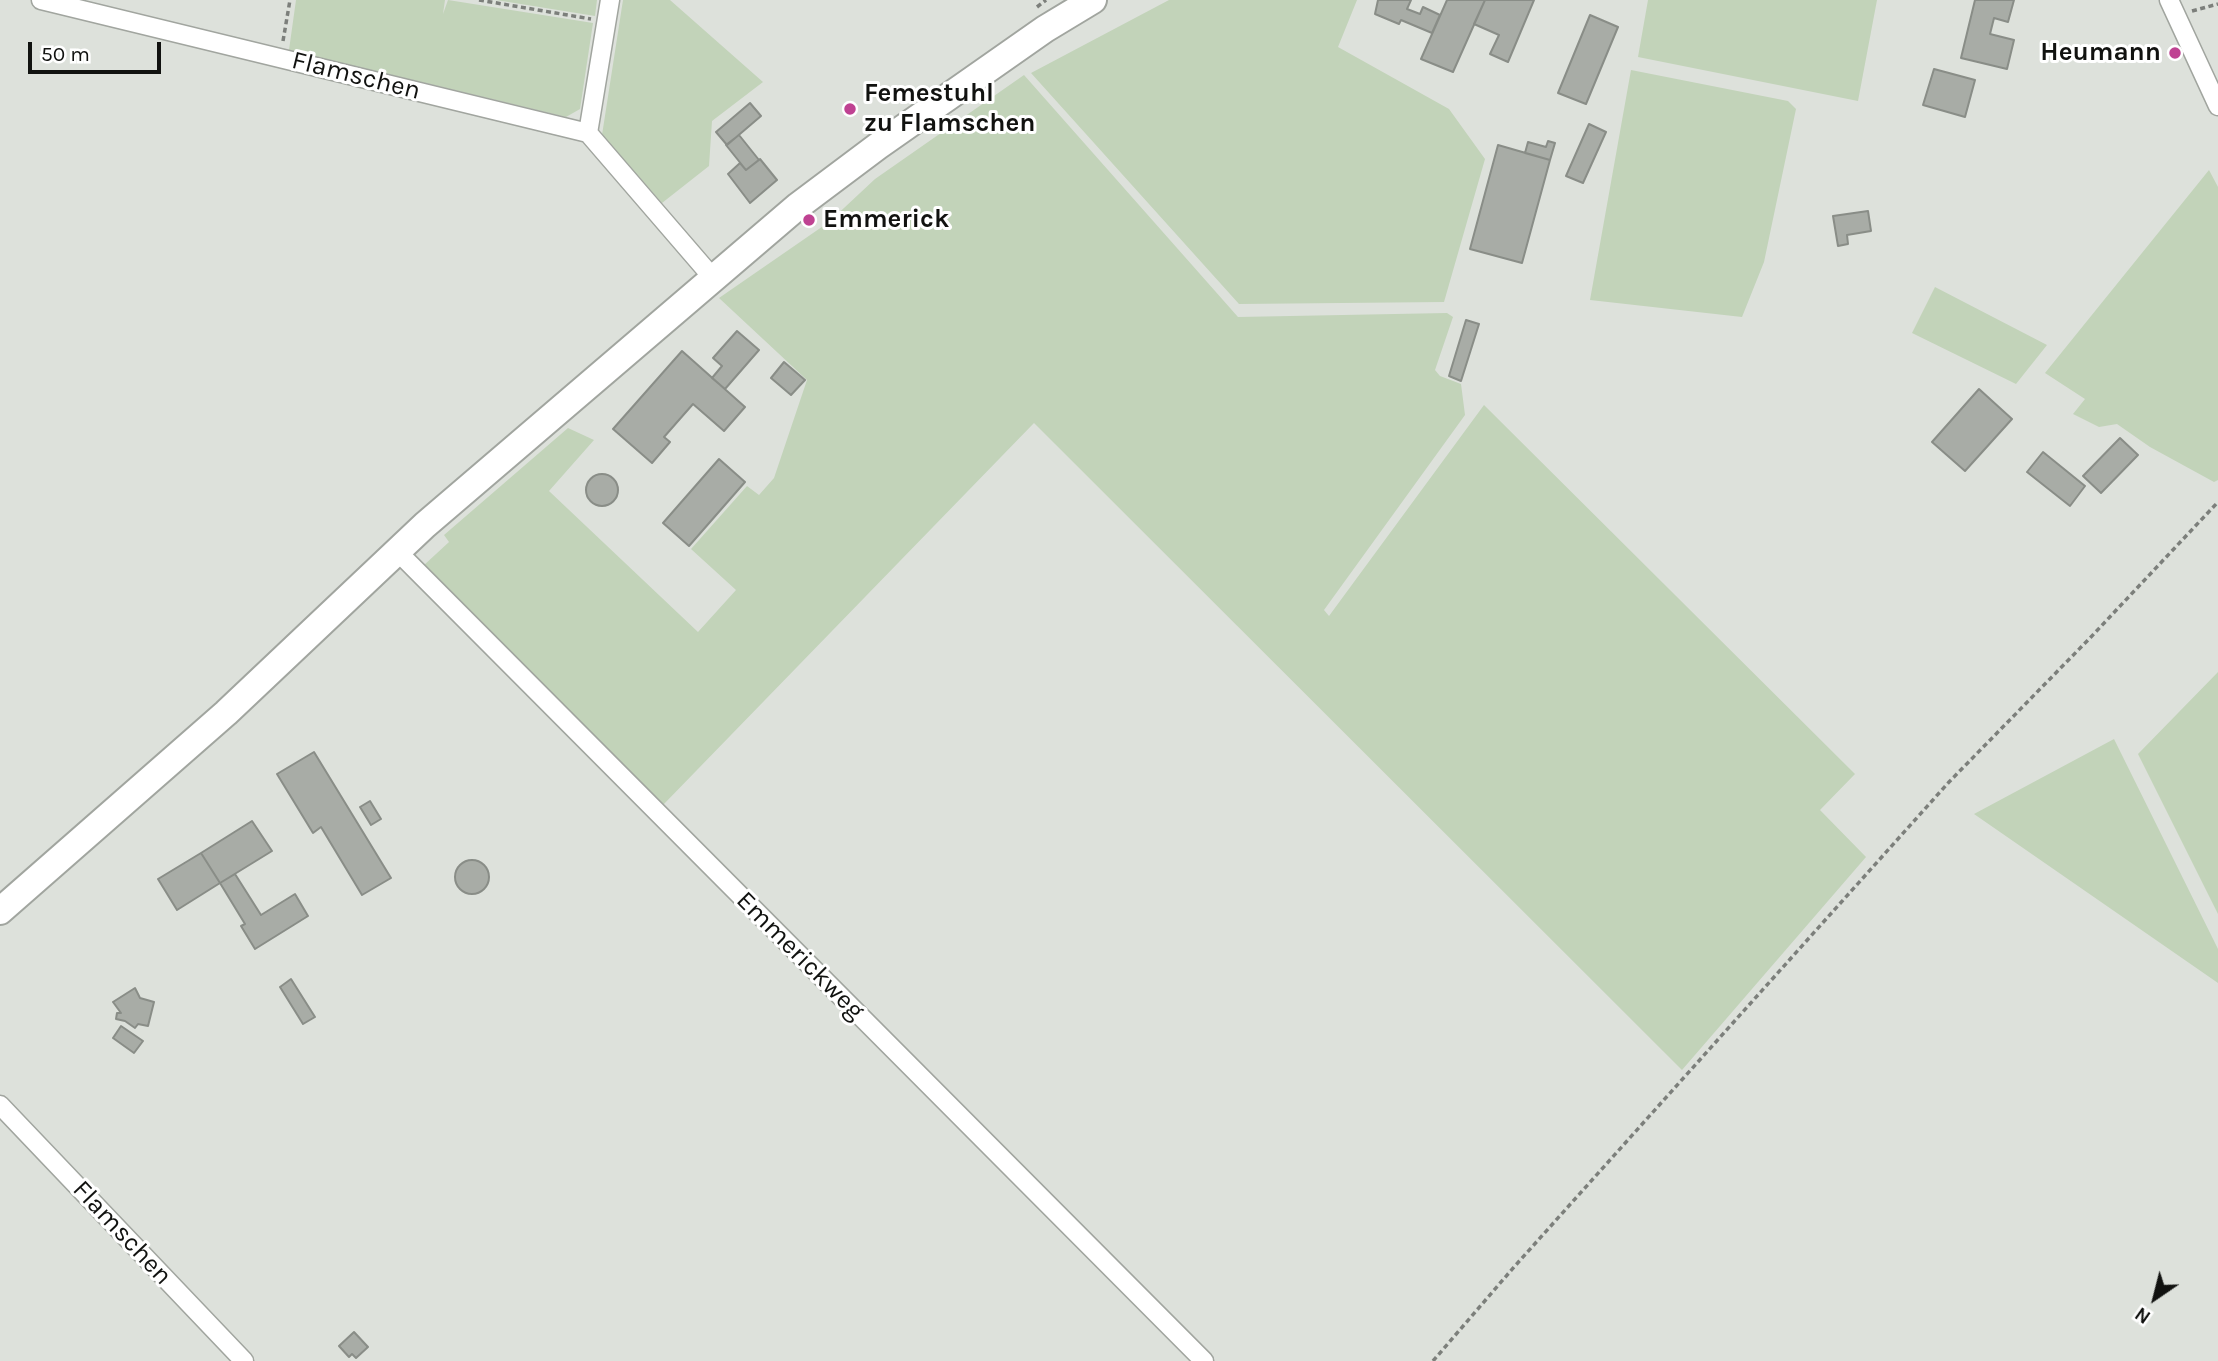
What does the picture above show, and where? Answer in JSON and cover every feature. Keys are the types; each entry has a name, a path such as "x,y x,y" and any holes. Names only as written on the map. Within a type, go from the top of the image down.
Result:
{"main road":[{"path":"0,911 226,713 397,551 798,206 878,146 1045,29 1093,0"}],"street":[{"name":"Flamschen","path":"41,0 588,133"},
{"path":"610,0 588,133 713,278"},
{"path":"2173,8 2218,106"},
{"name":"Emmerickweg","path":"397,551 1204,1361"},
{"name":"Flamschen","path":"0,1105 244,1361"}],"path":[{"path":"280,57 290,0"},
{"path":"479,0 592,19"},
{"path":"2173,8 2218,4"},
{"path":"1433,1361 1939,793 2218,502"}],"green space":[{"path":"296,0 445,0 443,14 448,0 593,23 580,109 566,117 289,50"},
{"path":"496,0 597,0 595,16"},
{"path":"623,0 670,0 763,82 712,121 709,166 662,203 602,135"},
{"path":"1169,0 1357,0 1338,47 1449,109 1485,159 1444,302 1239,304 1031,73"},
{"path":"1648,0 1877,0 1858,101 1638,57"},
{"path":"1631,70 1788,101 1796,109 1764,262 1742,317 1590,300"},
{"path":"1024,75 1238,317 1447,313 1453,317 1435,370 1440,376 1461,384 1465,415 1324,610 1329,616 1484,405 1855,774 1820,810 1866,857 1682,1070 1034,423 663,805 423,566 449,542 444,535 568,428 594,440 549,491 698,632 736,590 691,549 747,486 759,495 774,478 807,380 719,298 829,222 875,179"},
{"path":"2209,170 2218,187 2218,480 2214,482 2150,447 2117,424 2099,427 2073,414 2085,399 2045,373"},
{"path":"1935,287 2047,345 2016,384 1912,333"},
{"path":"2218,672 2218,914 2138,754"},
{"path":"2114,739 2218,949 2218,983 1974,814"}],"building":[{"path":"1378,0 1411,0 1407,9 1420,14 1423,7 1440,15 1432,33 1401,20 1399,24 1375,14"},
{"path":"1447,0 1485,0 1453,72 1421,59"},
{"path":"1485,0 1534,0 1508,62 1490,54 1499,35 1474,24"},
{"path":"1975,0 2014,0 2008,22 1994,18 1990,34 2014,40 2007,69 1961,58"},
{"path":"1590,15 1618,27 1586,104 1558,93"},
{"path":"1934,69 1975,80 1965,117 1923,105"},
{"path":"750,103 761,116 727,145 716,132"},
{"path":"1589,124 1606,132 1583,183 1566,176"},
{"path":"739,135 759,160 746,170 726,145"},
{"path":"1548,141 1555,143 1550,160 1525,153 1528,142 1546,147"},
{"path":"1498,145 1550,160 1522,263 1470,249"},
{"path":"760,159 777,180 750,203 728,174 740,163 746,170"},
{"path":"1868,211 1871,231 1847,235 1848,244 1838,246 1833,216"},
{"path":"1466,320 1479,324 1461,381 1449,376"},
{"path":"737,331 759,350 725,389 712,378 722,366 713,358"},
{"path":"682,351 745,407 724,431 693,404 664,437 670,442 652,463 613,429"},
{"path":"784,362 805,380 791,395 771,378"},
{"path":"1979,389 2012,419 1965,471 1932,442"},
{"path":"2120,438 2138,455 2101,493 2083,476"},
{"path":"2043,452 2085,486 2070,506 2027,472"},
{"path":"719,459 745,482 689,546 663,523"},
{"path":"602,474 613,479 618,490 613,501 602,506 591,501 586,490 591,479"},
{"path":"314,752 391,878 362,895 321,827 313,833 277,774"},
{"path":"370,801 381,819 371,825 360,807"},
{"path":"252,821 272,851 220,883 201,853"},
{"path":"201,853 220,883 177,910 158,879"},
{"path":"472,860 484,865 489,877 484,889 472,894 460,889 455,877 460,865"},
{"path":"235,874 261,915 295,894 308,916 255,949 241,926 245,924 220,883"},
{"path":"291,979 315,1017 303,1024 280,987"},
{"path":"135,988 140,998 154,1002 148,1026 138,1024 135,1028 116,1019 117,1013 121,1013 113,1002"},
{"path":"121,1026 143,1041 134,1053 113,1038"},
{"path":"354,1332 368,1347 356,1358 352,1354 349,1357 339,1346"}],"place":[{"name":"Heumann","path":"2175,53"},
{"name":"Femestuhl zu Flamschen","path":"850,109"},
{"name":"Emmerick","path":"809,220"}]}
